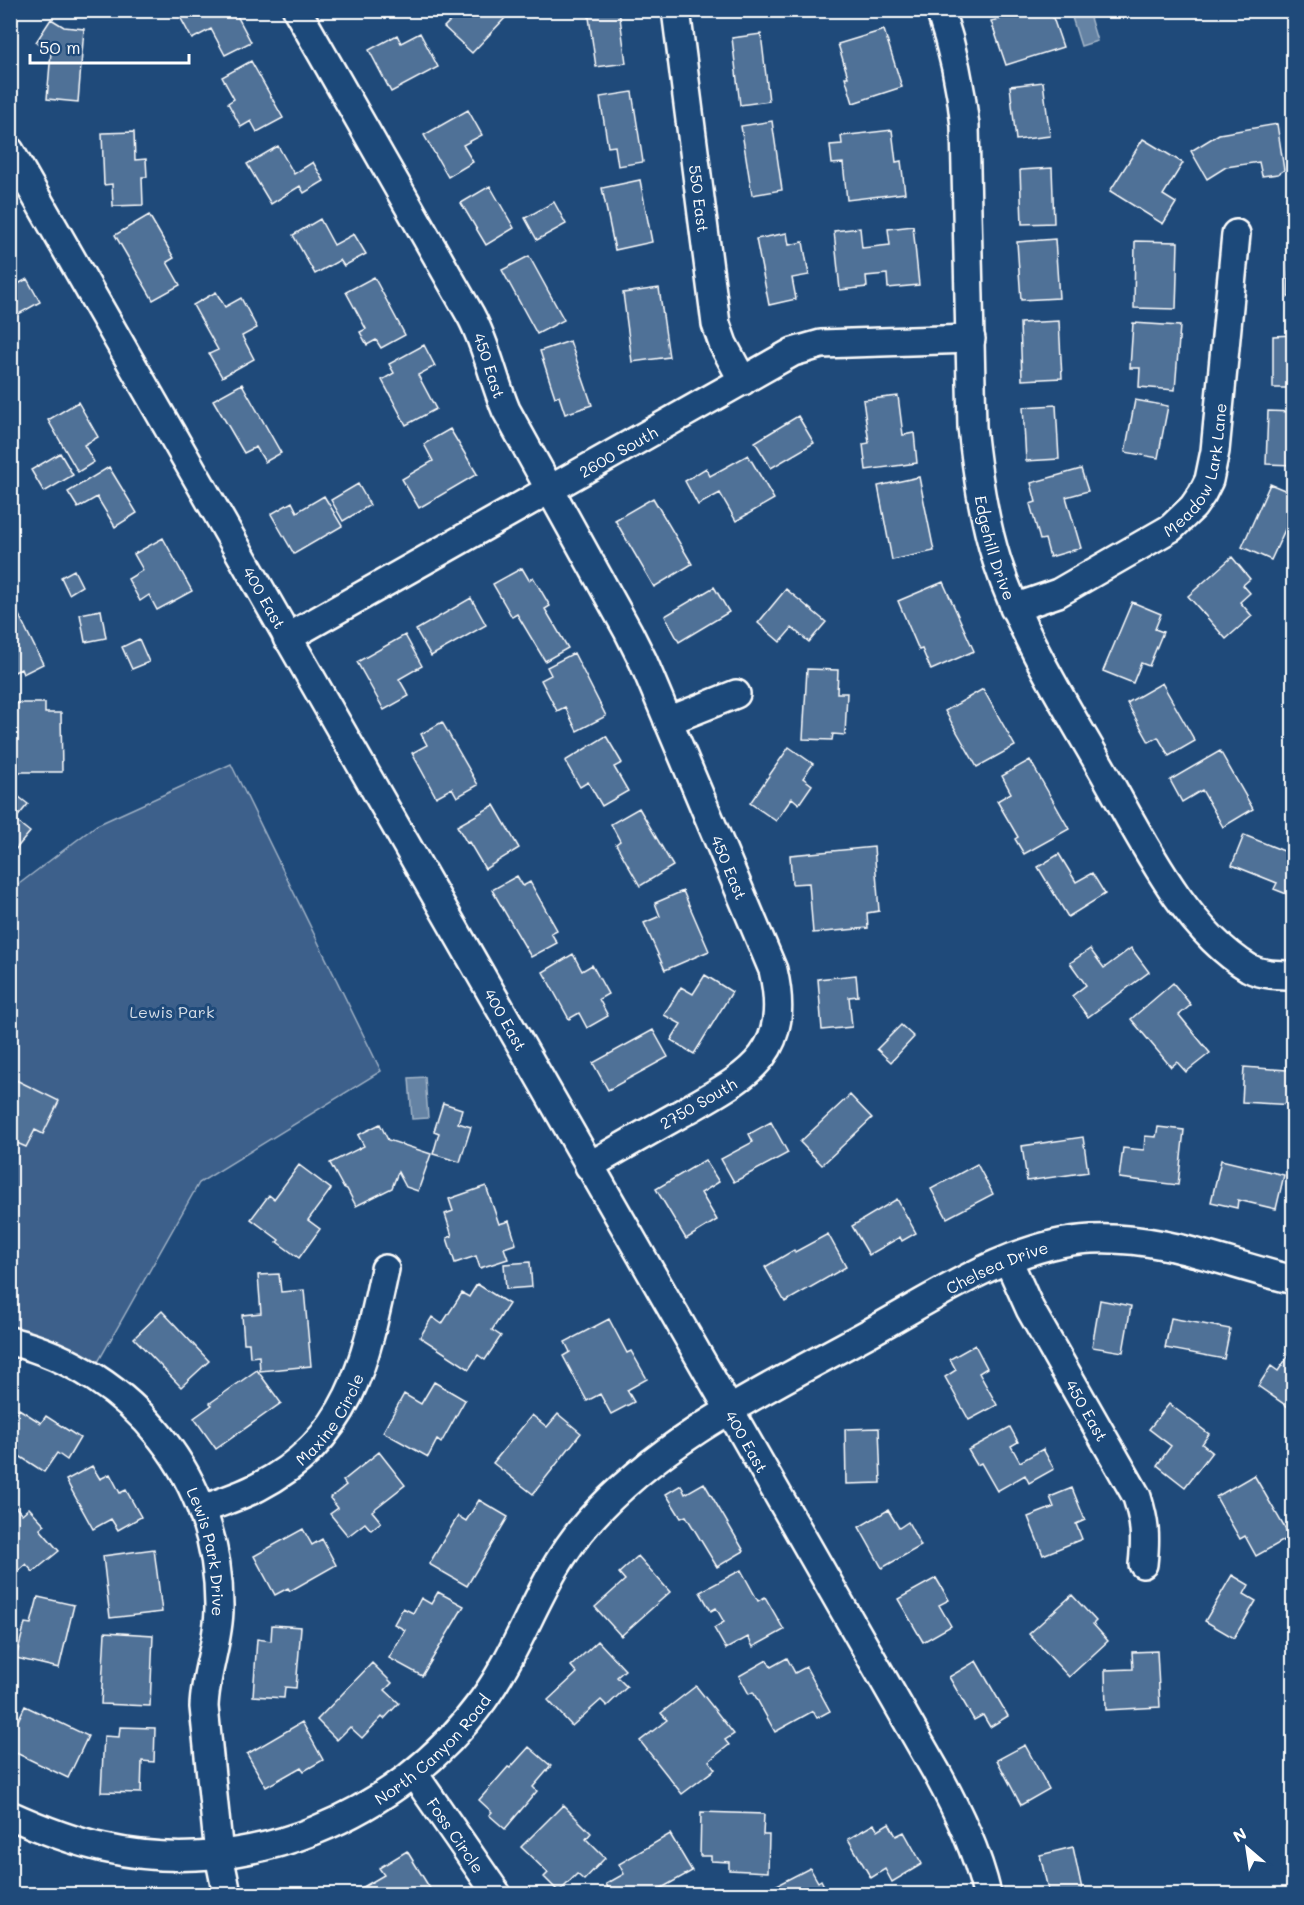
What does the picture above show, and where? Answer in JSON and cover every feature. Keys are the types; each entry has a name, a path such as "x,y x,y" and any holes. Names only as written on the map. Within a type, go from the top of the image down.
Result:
{"street":[{"name":"550 East","path":"676,10 716,324 723,344 742,381"},
{"name":"Edgehill Drive","path":"940,10 955,60 965,126 972,427 981,496 997,561 1014,608 1036,654 1159,868 1190,913 1233,957 1252,969 1274,975 1293,975"},
{"name":"450 East","path":"301,12 479,331 506,410 643,661 773,970 778,1014"},
{"name":"400 East","path":"10,151 951,1798 974,1849 987,1894"},
{"name":"Meadow Lark Lane","path":"1014,608 1058,593 1172,528 1188,513 1202,494 1213,466 1215,451 1236,234"},
{"name":"2600 South","path":"287,638 793,352 821,344 971,339"},
{"path":"668,721 736,694"},
{"name":"2750 South","path":"589,1166 746,1074 765,1052 778,1014"},
{"name":"Chelsea Drive","path":"729,1410 969,1278 1043,1246 1087,1239 1112,1238 1163,1244 1293,1280"},
{"name":"450 East","path":"1008,1260 1030,1309 1137,1497 1144,1520 1143,1564"},
{"name":"Maxine Circle","path":"202,1509 258,1487 279,1474 316,1444 330,1427 343,1407 360,1370 373,1327 385,1269"},
{"name":"Lewis Park Drive","path":"10,1341 62,1359 110,1388 128,1403 151,1425 174,1454 188,1476 202,1509 213,1546 219,1608 204,1707 219,1855 226,1894"},
{"name":"North Canyon Road","path":"10,1815 57,1835 106,1849 164,1856 219,1855 273,1845 325,1828 379,1799 414,1774 441,1750 482,1702 499,1676 541,1589 566,1548 586,1523 610,1498 650,1463 729,1410"},
{"name":"Foss Circle","path":"414,1774 497,1894"}],"green space":[{"name":"Lewis Park","path":"231,764 381,1071 199,1183 98,1362 53,1339 11,1326 11,890 97,825"}],"shaded area":[{"path":"1070,11 1088,11 1097,41 1081,46"},
{"path":"425,1077 428,1118 412,1119 409,1078"}],"building":[{"path":"184,10 234,10 251,42 225,55 211,29 192,39 178,13"},
{"path":"453,10 499,10 506,17 472,53 444,27 457,14"},
{"path":"588,10 619,10 626,63 596,67"},
{"path":"997,10 1023,10 1023,12 1055,10 1051,12 1063,47 1006,65 991,21 1000,19"},
{"path":"51,19 64,27 84,29 78,102 47,99 51,52 36,42"},
{"path":"884,30 902,87 853,103 838,44"},
{"path":"420,33 438,67 391,92 369,50 397,35 401,43"},
{"path":"761,34 769,101 740,105 732,38"},
{"path":"251,61 283,118 257,132 251,121 241,127 228,103 234,99 222,77"},
{"path":"1043,82 1050,136 1016,140 1010,86"},
{"path":"632,92 643,162 618,166 615,146 608,147 600,97"},
{"path":"468,110 482,135 463,145 473,162 448,177 424,135"},
{"path":"772,121 782,190 752,195 741,126"},
{"path":"1277,124 1284,170 1278,174 1262,176 1259,162 1226,167 1207,179 1191,151 1219,134"},
{"path":"892,130 896,162 901,161 905,193 847,200 843,163 832,164 830,145 842,144 841,136"},
{"path":"134,132 135,160 146,159 147,177 142,177 143,205 113,206 112,184 104,185 102,133"},
{"path":"1143,139 1183,163 1163,195 1176,203 1163,224 1110,191"},
{"path":"278,146 294,174 313,162 324,181 304,193 300,186 271,204 247,164"},
{"path":"1052,168 1054,223 1022,224 1020,170"},
{"path":"640,180 652,242 615,250 602,188"},
{"path":"490,186 514,228 486,245 461,203"},
{"path":"554,202 566,224 537,240 525,218"},
{"path":"149,215 174,258 167,262 180,285 153,300 115,235"},
{"path":"320,219 334,245 354,234 366,254 344,266 340,260 315,274 293,235"},
{"path":"913,226 919,285 888,288 887,274 866,276 867,287 840,290 834,231 860,228 862,248 890,245 888,229"},
{"path":"787,233 789,245 803,242 809,275 792,278 796,299 769,305 756,239"},
{"path":"1055,239 1059,298 1021,300 1017,242"},
{"path":"1135,241 1178,242 1176,309 1134,308"},
{"path":"529,256 564,320 537,334 502,270"},
{"path":"1289,257 1294,257 1294,297 1288,297"},
{"path":"10,272 18,284 27,279 40,302 10,319"},
{"path":"374,277 405,335 381,348 376,340 367,345 360,332 366,329 346,292"},
{"path":"659,288 669,357 632,362 623,293"},
{"path":"216,292 225,307 241,298 257,328 242,336 254,359 222,377 209,354 218,350 193,305"},
{"path":"1059,321 1062,378 1022,380 1020,323"},
{"path":"1133,323 1180,326 1175,390 1139,387 1140,368 1130,368"},
{"path":"1294,335 1294,388 1273,388 1273,336"},
{"path":"570,341 592,405 565,414 559,396 555,397 540,351"},
{"path":"424,345 435,366 418,375 436,409 406,425 382,380 394,373 389,364"},
{"path":"242,384 281,453 265,462 256,447 244,453 213,400"},
{"path":"898,396 903,435 914,433 917,463 866,470 863,444 869,443 863,400"},
{"path":"1135,400 1168,406 1158,458 1125,452"},
{"path":"78,402 98,437 84,445 94,462 78,472 48,420"},
{"path":"1056,405 1059,459 1026,461 1023,407"},
{"path":"1268,411 1294,412 1294,465 1266,464"},
{"path":"798,416 814,443 771,468 755,442"},
{"path":"450,429 477,474 419,508 402,479 433,461 424,444"},
{"path":"60,453 73,475 44,492 31,470"},
{"path":"748,455 774,499 736,521 720,493 698,505 685,481 706,468 710,476"},
{"path":"109,467 137,513 115,527 97,497 78,508 68,492"},
{"path":"1081,469 1088,491 1066,497 1081,548 1050,557 1045,539 1040,540 1030,504 1036,502 1031,483"},
{"path":"919,477 934,551 892,560 878,486"},
{"path":"358,484 370,505 343,521 331,500"},
{"path":"1270,484 1294,494 1294,510 1271,560 1242,547"},
{"path":"324,496 342,526 294,554 271,514 292,502 297,512"},
{"path":"653,498 692,564 654,587 615,520"},
{"path":"163,538 192,591 157,610 149,595 140,601 128,579 143,570 134,554"},
{"path":"1232,557 1250,579 1243,585 1250,593 1240,602 1252,616 1226,639 1188,596"},
{"path":"522,568 529,580 533,577 550,606 545,609 568,648 545,661 517,614 512,617 493,584"},
{"path":"74,570 82,586 69,594 61,577"},
{"path":"943,582 974,651 931,670 922,649 919,650 898,601"},
{"path":"714,587 729,612 679,642 665,616"},
{"path":"786,589 826,622 809,642 792,628 780,642 758,623"},
{"path":"471,598 486,625 431,656 416,630"},
{"path":"1132,602 1161,614 1155,629 1163,632 1149,666 1141,663 1133,683 1103,671"},
{"path":"15,607 43,664 23,674 21,669 10,674 10,609"},
{"path":"101,610 106,638 85,642 80,614"},
{"path":"405,635 422,666 399,679 409,696 384,710 357,662"},
{"path":"139,639 149,662 132,669 122,647"},
{"path":"574,653 606,716 577,731 565,707 557,711 541,680 551,675 547,667"},
{"path":"807,669 838,670 837,693 847,693 845,735 833,734 832,740 803,739"},
{"path":"1162,683 1195,741 1169,756 1158,737 1149,742 1127,703"},
{"path":"983,689 1015,746 977,767 945,711"},
{"path":"10,703 45,703 45,713 61,713 62,772 10,772"},
{"path":"442,722 478,785 457,797 452,788 436,797 412,753 427,745 421,734"},
{"path":"606,736 622,763 614,767 628,791 602,806 588,782 580,787 565,761"},
{"path":"789,747 813,764 803,778 812,785 799,804 792,798 776,821 750,803"},
{"path":"1220,751 1253,809 1223,827 1202,790 1182,802 1170,780"},
{"path":"1030,760 1069,829 1024,854 1015,839 1018,837 997,801 1011,793 1002,776"},
{"path":"10,790 28,804 15,820 30,832 10,856"},
{"path":"494,805 519,848 485,869 457,826"},
{"path":"639,808 673,866 640,886 616,844 620,841 611,824"},
{"path":"1244,835 1294,855 1294,897 1274,889 1277,883 1232,865"},
{"path":"874,847 879,911 867,913 868,928 813,933 809,883 792,884 790,855"},
{"path":"1059,854 1076,882 1092,873 1105,894 1068,917 1038,867"},
{"path":"517,876 523,886 530,882 557,930 551,933 557,943 531,957 492,890"},
{"path":"683,891 709,951 665,970 644,923 660,916 655,903"},
{"path":"1131,948 1149,972 1088,1017 1072,996 1086,985 1070,963 1090,949 1104,968"},
{"path":"573,954 582,971 592,965 608,994 599,999 608,1016 587,1028 579,1013 569,1019 543,972"},
{"path":"705,975 732,992 694,1054 671,1040 681,1024 664,1015 681,987 693,994"},
{"path":"856,975 858,996 849,997 852,1027 822,1030 818,979"},
{"path":"1173,983 1191,1005 1179,1015 1210,1053 1186,1072 1177,1062 1171,1067 1131,1019"},
{"path":"901,1025 914,1037 891,1062 877,1049"},
{"path":"653,1030 668,1057 608,1090 593,1063"},
{"path":"1288,1062 1294,1062 1294,1105 1242,1102 1244,1067 1287,1070"},
{"path":"10,1077 59,1101 43,1134 35,1130 26,1147 10,1140"},
{"path":"850,1095 872,1118 822,1165 800,1142"},
{"path":"443,1103 462,1109 458,1123 471,1127 460,1162 433,1154 439,1133 434,1131"},
{"path":"771,1122 788,1153 734,1182 721,1159 753,1142 749,1134"},
{"path":"380,1124 388,1140 431,1154 418,1191 406,1187 398,1172 392,1188 356,1206 330,1163 364,1146 358,1135"},
{"path":"1158,1127 1184,1130 1178,1185 1119,1178 1123,1148 1144,1150 1145,1136 1156,1137"},
{"path":"1083,1137 1088,1172 1027,1181 1022,1146"},
{"path":"705,1160 719,1182 701,1193 717,1220 686,1239 656,1189"},
{"path":"1221,1160 1284,1175 1276,1209 1238,1200 1237,1208 1211,1202"},
{"path":"977,1164 993,1194 947,1218 931,1189"},
{"path":"299,1165 331,1189 308,1220 320,1229 299,1258 251,1219 269,1195 274,1199"},
{"path":"486,1186 499,1224 509,1221 516,1244 504,1248 508,1259 480,1268 476,1256 455,1263 447,1238 452,1236 445,1214 453,1211 449,1199"},
{"path":"897,1199 916,1233 902,1241 900,1237 869,1255 852,1226"},
{"path":"828,1234 846,1267 785,1302 765,1267"},
{"path":"530,1262 532,1287 506,1289 504,1264"},
{"path":"279,1274 281,1292 304,1290 311,1366 260,1371 259,1356 250,1357 249,1343 244,1343 242,1315 261,1313 258,1275"},
{"path":"477,1284 509,1304 492,1330 501,1336 485,1360 478,1355 469,1369 420,1337 432,1317 442,1324 462,1293 469,1297"},
{"path":"1100,1300 1131,1306 1123,1352 1092,1347"},
{"path":"162,1311 209,1361 181,1387 134,1338"},
{"path":"1171,1318 1230,1329 1224,1359 1165,1348"},
{"path":"609,1319 627,1353 631,1351 647,1379 627,1390 634,1402 611,1414 600,1394 587,1401 563,1356 570,1352 565,1342"},
{"path":"975,1345 987,1368 979,1373 997,1405 969,1420 945,1377 956,1370 950,1359"},
{"path":"1291,1352 1294,1354 1294,1411 1258,1386 1271,1366 1278,1371"},
{"path":"257,1370 281,1403 216,1449 194,1418 212,1405 210,1403"},
{"path":"434,1382 465,1400 441,1443 437,1440 428,1457 383,1432 404,1394 421,1404"},
{"path":"1169,1404 1209,1434 1202,1444 1212,1452 1185,1487 1157,1465 1171,1446 1149,1429"},
{"path":"19,1409 41,1423 46,1416 80,1438 67,1460 57,1453 44,1472 10,1450 10,1423"},
{"path":"558,1414 581,1433 533,1494 493,1463 532,1415 547,1427"},
{"path":"1010,1427 1018,1442 1011,1446 1020,1462 1043,1449 1054,1469 1029,1483 1025,1475 997,1491 981,1463 977,1465 968,1450"},
{"path":"879,1428 881,1483 846,1484 845,1429"},
{"path":"379,1452 405,1485 372,1511 381,1522 371,1530 365,1523 348,1536 330,1514 338,1508 330,1498 346,1485 343,1481"},
{"path":"92,1466 100,1479 110,1474 120,1493 126,1490 141,1517 118,1530 111,1519 93,1529 66,1480"},
{"path":"1254,1475 1290,1537 1256,1556 1245,1536 1240,1539 1216,1497"},
{"path":"704,1483 744,1551 717,1567 686,1516 681,1518 666,1494 681,1485 685,1494"},
{"path":"1072,1488 1085,1520 1076,1524 1082,1539 1043,1555 1028,1517 1054,1507 1050,1497"},
{"path":"479,1500 508,1517 467,1586 429,1564 458,1516 466,1521"},
{"path":"10,1501 22,1514 29,1508 45,1525 40,1529 59,1551 33,1572 26,1564 19,1570 10,1561"},
{"path":"888,1510 899,1528 908,1522 921,1546 882,1568 859,1527"},
{"path":"303,1529 312,1545 322,1539 336,1565 290,1591 288,1588 275,1595 254,1556"},
{"path":"154,1549 162,1612 110,1618 103,1556"},
{"path":"638,1556 670,1592 621,1636 595,1607 625,1580 619,1573"},
{"path":"741,1570 758,1601 765,1597 784,1630 753,1647 748,1637 726,1649 714,1628 724,1622 716,1608 711,1611 700,1592"},
{"path":"1232,1575 1249,1585 1244,1594 1256,1601 1234,1638 1205,1621"},
{"path":"936,1578 949,1600 939,1605 951,1626 923,1642 898,1599"},
{"path":"438,1592 464,1606 422,1676 389,1658 405,1630 394,1624 403,1608 413,1613 421,1598 431,1604"},
{"path":"1072,1595 1096,1621 1093,1624 1108,1641 1069,1677 1029,1634"},
{"path":"38,1597 74,1605 59,1668 16,1658 25,1623 31,1624"},
{"path":"272,1625 301,1627 296,1688 285,1687 284,1698 253,1696 257,1639 271,1641"},
{"path":"105,1632 153,1635 150,1706 101,1704"},
{"path":"598,1641 625,1670 617,1677 627,1687 607,1706 601,1700 572,1726 548,1700 577,1673 571,1666"},
{"path":"1157,1651 1160,1707 1106,1710 1105,1670 1133,1669 1132,1652"},
{"path":"787,1658 795,1673 806,1667 830,1711 817,1718 813,1711 775,1732 753,1692 749,1694 739,1676 767,1660 771,1667"},
{"path":"976,1661 1008,1716 990,1727 983,1715 974,1720 949,1677"},
{"path":"372,1663 392,1683 385,1690 399,1703 362,1738 350,1727 337,1740 317,1720"},
{"path":"696,1686 734,1734 725,1740 729,1745 709,1761 715,1769 682,1794 640,1741 667,1720 661,1713"},
{"path":"25,1706 88,1736 68,1778 10,1750 10,1737"},
{"path":"302,1722 323,1760 304,1771 301,1767 266,1787 247,1754"},
{"path":"120,1727 155,1728 154,1762 142,1761 141,1793 101,1792 104,1736 119,1737"},
{"path":"1025,1745 1049,1789 1021,1805 997,1760"},
{"path":"529,1747 551,1766 533,1787 537,1791 505,1829 489,1815 492,1812 479,1800"},
{"path":"563,1805 591,1833 586,1839 605,1858 584,1880 577,1874 559,1892 544,1877 548,1873 521,1847"},
{"path":"701,1812 764,1814 763,1835 769,1835 768,1872 729,1870 729,1862 711,1861 711,1856 700,1856"},
{"path":"889,1823 896,1836 904,1832 922,1864 892,1882 885,1869 871,1878 848,1839 874,1824 878,1830"},
{"path":"670,1834 692,1871 651,1894 612,1894 606,1884 624,1874 619,1864"},
{"path":"1073,1847 1083,1894 1049,1894 1040,1855"},
{"path":"407,1851 431,1890 423,1894 351,1894 384,1875 379,1868"},
{"path":"810,1868 818,1882 821,1880 828,1894 780,1894 775,1886"},
{"path":"23,1889 48,1894 22,1894"}]}
